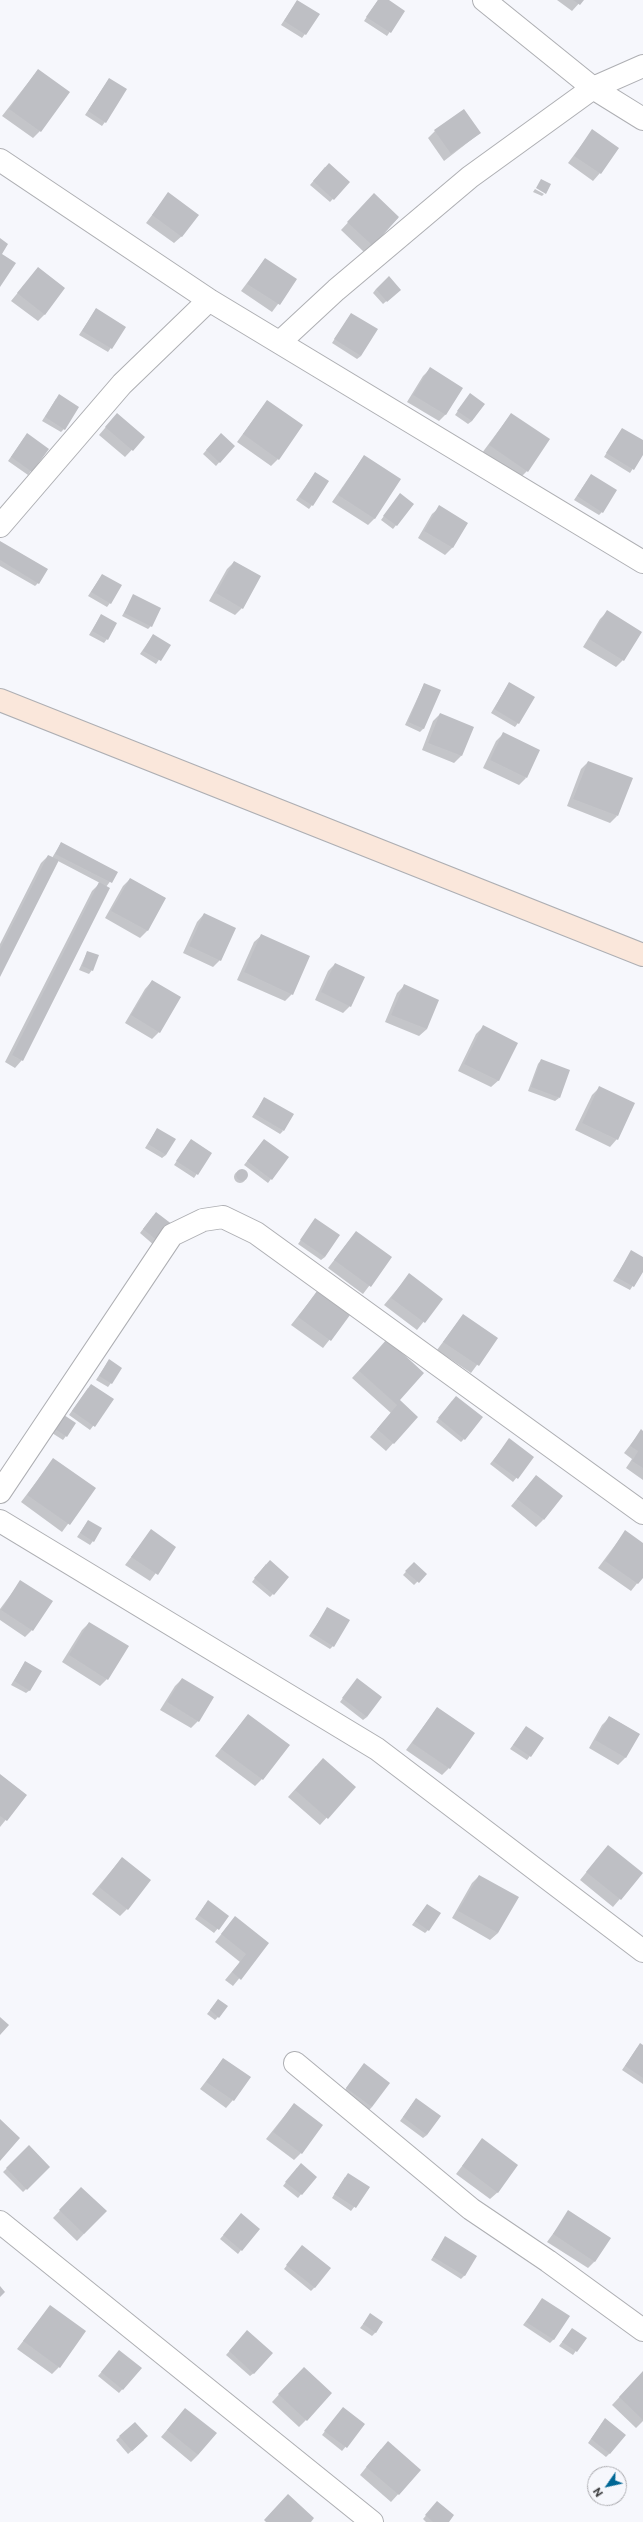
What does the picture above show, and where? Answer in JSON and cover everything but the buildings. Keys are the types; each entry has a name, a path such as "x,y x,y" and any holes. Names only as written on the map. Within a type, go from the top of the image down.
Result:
{"main road":[{"path":"0,700 643,956"}],"street":[{"path":"484,0 593,88 643,120"},
{"path":"280,342 336,290 470,177 593,88 643,66"},
{"path":"0,160 209,300 643,562"},
{"path":"0,526 122,384 209,300"},
{"path":"0,1492 172,1235 203,1220 223,1217 256,1233 643,1513"},
{"path":"0,1521 377,1749 643,1951"},
{"path":"296,2063 471,2209 548,2261 643,2330"},
{"path":"0,2222 372,2522"}]}
